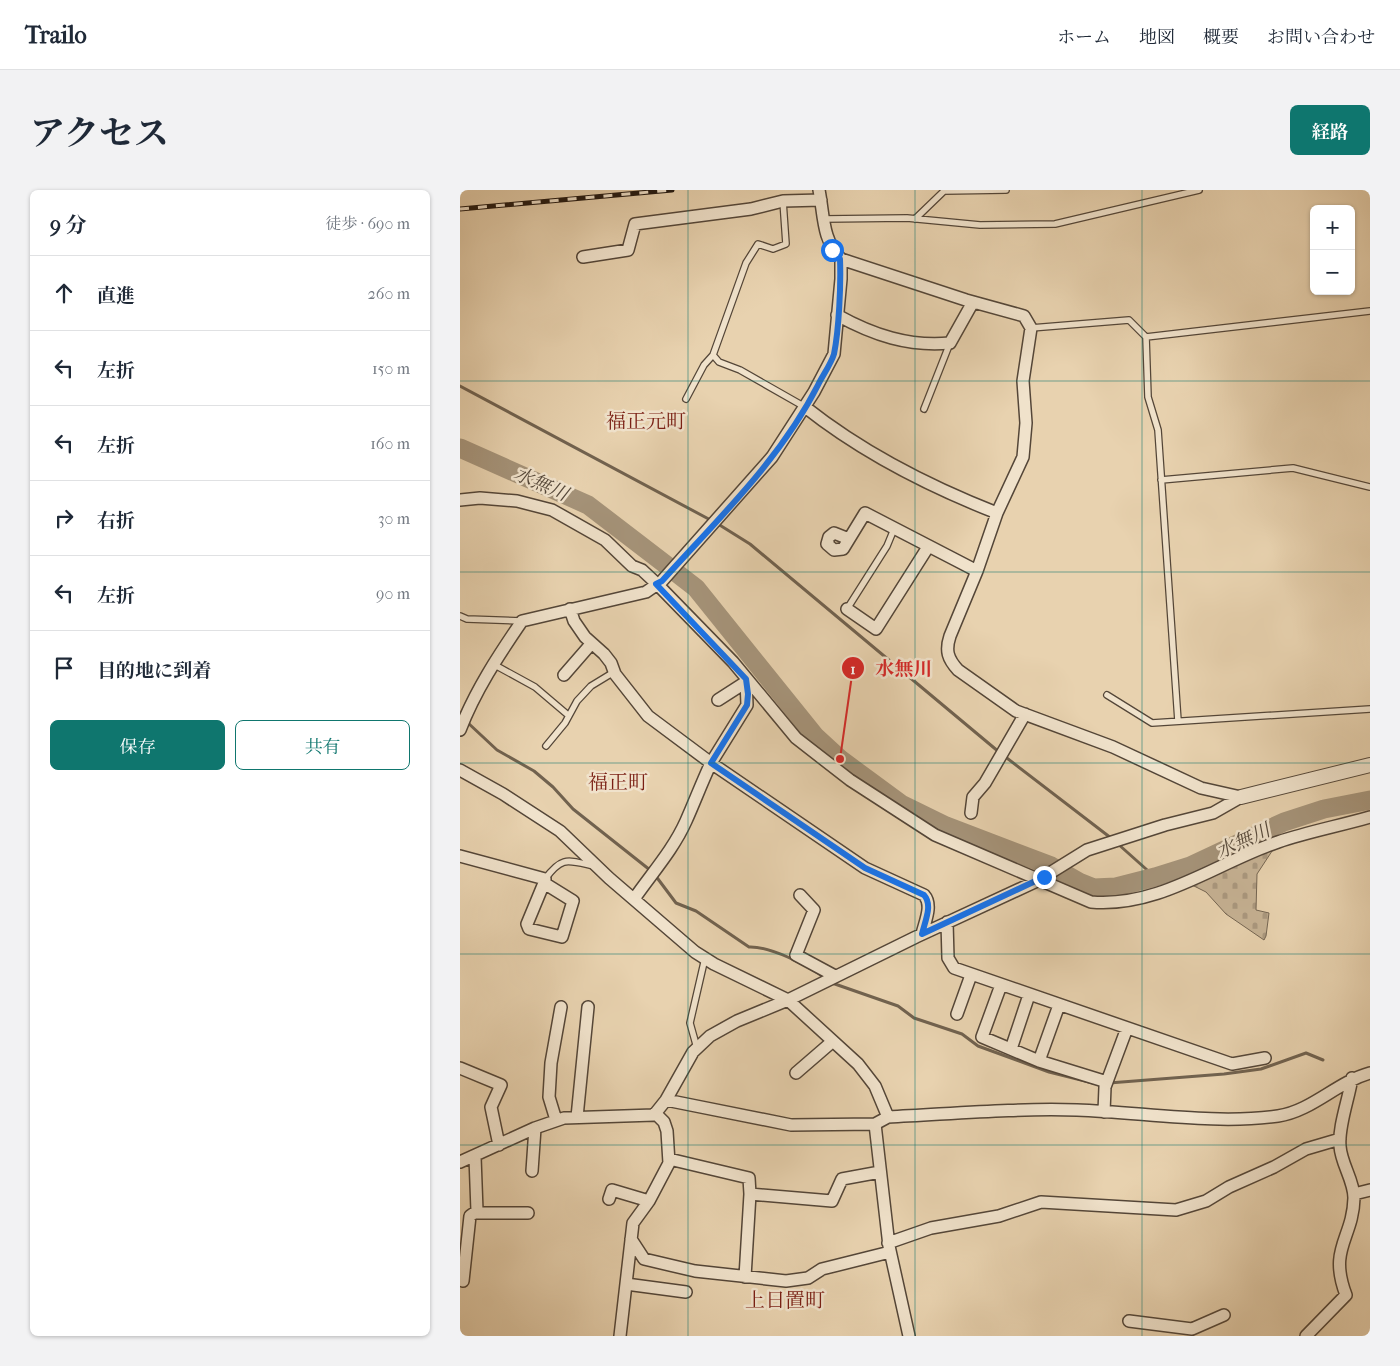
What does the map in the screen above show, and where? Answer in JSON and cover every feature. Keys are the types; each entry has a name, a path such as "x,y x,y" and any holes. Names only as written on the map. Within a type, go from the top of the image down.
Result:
{"street":[{"path":"583,257 628,250 635,224 751,209 820,195 826,238 832,250 840,259 973,302 1024,316 1031,328 1024,381 1026,442 1022,457 996,513 977,572 950,636 947,646 948,657 958,670 1016,711 1113,747 1200,788 1241,797"},
{"path":"461,724 493,664 522,621 646,592 682,559 772,457 806,407 834,354 841,279 840,259"},
{"path":"837,315 859,327 896,340 928,346 950,343 973,302"},
{"path":"806,407 848,439 913,476 955,497 996,513"},
{"path":"460,500 480,498 518,501 552,510 605,540 632,566 642,570 659,582 796,738 866,791 935,835 1041,879 1090,902 1127,901 1168,890 1277,842 1370,818"},
{"path":"849,539 865,513 977,572"},
{"path":"848,609 876,629 928,546"},
{"path":"570,609 574,621 591,644 604,654 614,672 648,716 711,763 865,868 924,895 929,905 922,934"},
{"path":"564,675 591,644"},
{"path":"718,700 746,680"},
{"path":"634,899 653,874 686,821 695,795 711,763 747,705 746,680"},
{"path":"971,813 973,798 985,783 1025,714"},
{"path":"460,1162 556,1120 577,1117 654,1115 666,1100 697,1048 710,1036 737,1021 788,1000 922,934 1041,879 1087,850 1138,833 1213,813 1241,797 1370,765"},
{"path":"460,770 503,794 560,831 663,926 705,958 788,1000 858,1064 875,1086 888,1117"},
{"path":"460,856 544,881 573,901 562,936 529,929 527,924 544,881"},
{"path":"800,895 814,910 796,955 835,976"},
{"path":"948,922 948,958 954,968 1232,1064 1265,1058"},
{"path":"957,1014 971,975"},
{"path":"1001,985 982,1036 1039,1061 1107,1082"},
{"path":"1011,1048 1029,995"},
{"path":"1039,1061 1059,1005"},
{"path":"556,1120 549,1097 551,1064 561,1007"},
{"path":"577,1117 588,1007"},
{"path":"1104,1112 1107,1082 1127,1028"},
{"path":"796,1073 833,1041"},
{"path":"460,1068 500,1085 491,1107 500,1145"},
{"path":"666,1100 791,1125 874,1124 888,1117 994,1112 1104,1112 1216,1118 1279,1116 1302,1109 1352,1078 1370,1073"},
{"path":"1306,1336 1346,1295 1340,1278 1339,1255 1353,1208 1354,1194 1341,1154 1340,1139 1352,1078"},
{"path":"620,1336 633,1223 649,1201 669,1160 667,1131 664,1122 655,1113"},
{"path":"874,1124 889,1247 909,1336"},
{"path":"532,1171 535,1128"},
{"path":"631,1239 644,1259 695,1271 786,1281 808,1278 822,1269 889,1247 931,1228 999,1216 1041,1202 1176,1210 1206,1201 1229,1187 1274,1167 1306,1149 1340,1139"},
{"path":"468,1215 477,1211 475,1157"},
{"path":"669,1160 749,1178 750,1194 745,1277"},
{"path":"750,1194 832,1201 842,1179 880,1172"},
{"path":"609,1199 612,1190 649,1201"},
{"path":"1354,1194 1370,1190"},
{"path":"468,1215 506,1216 528,1213"},
{"path":"463,1282 468,1215"},
{"path":"626,1284 686,1292"},
{"path":"1129,1321 1193,1333 1224,1315"}],"lane":[{"path":"915,219 944,191 1006,190"},
{"path":"824,219 915,219 980,225 1055,224 1199,190"},
{"path":"686,399 704,365 713,355 746,263 758,244 773,250 786,244 783,202"},
{"path":"1146,337 1370,311"},
{"path":"1031,328 1129,320 1146,337 1148,397 1158,430 1178,721"},
{"path":"924,409 950,343"},
{"path":"713,355 719,362 740,370 806,407"},
{"path":"1161,480 1293,468 1370,487"},
{"path":"848,609 883,552 894,529"},
{"path":"460,616 467,619 522,621"},
{"path":"493,664 535,687 568,715"},
{"path":"546,746 565,723 577,701 591,686 614,672"},
{"path":"1107,695 1152,723 1370,709"},
{"path":"544,881 556,865 567,860 598,867"},
{"path":"697,1048 690,1023 705,958"}],"green space":[{"path":"1276,845 1257,874 1256,910 1269,913 1264,940 1226,914 1206,892 1192,885"}],"waterway":[{"path":"460,386 718,524 750,544 999,752 1111,838"},
{"name":"水無川","path":"460,448 588,505 696,588 815,736 840,759 901,804 946,826 1051,866 1094,888 1116,887 1190,866 1284,822 1324,809 1370,800"},
{"path":"467,722 497,750 534,771 553,787 573,809 650,870"},
{"path":"1118,844 1155,877"},
{"path":"655,875 676,903 696,911 749,947 767,950 788,957 825,978"},
{"path":"832,983 898,1006 914,1018 962,1034 978,1046 1049,1072 1093,1083"},
{"path":"1109,1083 1224,1074 1261,1069 1306,1053 1323,1060"}],"railway":[{"path":"460,209 672,190"}],"place":[{"name":"水無川","path":"840,759"}],"district":[{"name":"福正元町","path":"646,421"},
{"name":"福正町","path":"618,782"},
{"name":"上日置町","path":"785,1300"}],"route":[{"path":"832,250 840,259 841,279 834,354 814,392 772,457 745,490 662,581 656,584 733,662 746,679 747,705 711,763 865,868 924,895 929,905 922,934 1044,877"}]}
